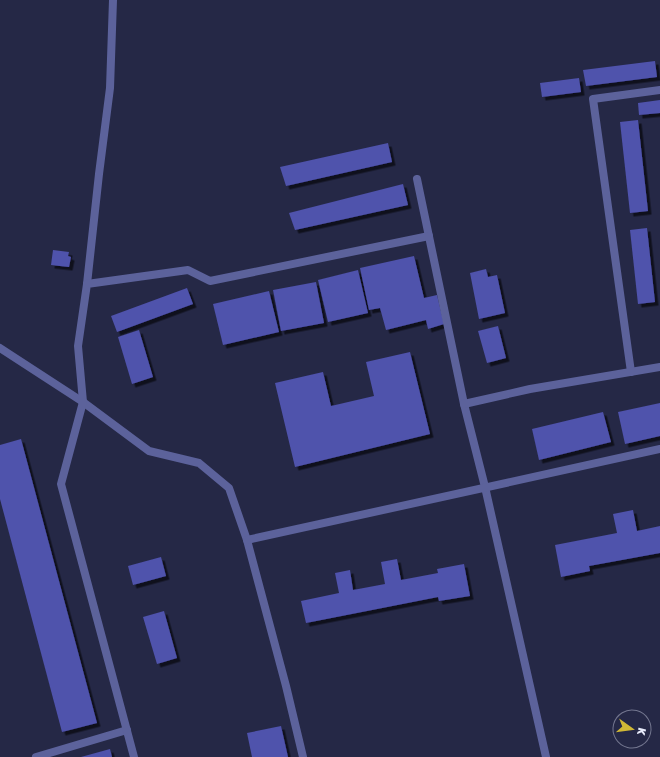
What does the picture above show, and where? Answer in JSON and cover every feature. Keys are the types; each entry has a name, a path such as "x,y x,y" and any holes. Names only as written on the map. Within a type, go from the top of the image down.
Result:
{"lane":[{"path":"113,0 110,88 87,284 78,346 83,402 61,484 134,757"},
{"path":"631,372 593,99 660,90"},
{"path":"417,179 464,404 485,487 546,757"},
{"path":"87,284 188,270 210,281 429,236"},
{"path":"0,348 83,402 149,451 199,463 229,488 247,540 303,757"},
{"path":"464,404 530,390 660,367"},
{"path":"247,540 660,449"},
{"path":"36,757 127,730"}],"building":[{"path":"655,61 657,77 586,86 583,70"},
{"path":"579,78 581,92 542,97 540,83"},
{"path":"660,100 660,113 639,115 638,103"},
{"path":"638,120 648,211 630,213 620,122"},
{"path":"388,143 392,162 286,186 280,167"},
{"path":"403,184 408,205 295,230 289,213"},
{"path":"647,228 655,302 638,304 630,230"},
{"path":"53,250 69,252 68,256 71,257 69,267 51,265"},
{"path":"414,256 424,298 437,295 444,324 428,329 426,320 386,330 380,308 369,310 360,268"},
{"path":"486,269 488,277 497,275 505,313 479,319 470,273"},
{"path":"358,270 368,313 328,322 318,280"},
{"path":"316,282 324,323 281,331 273,290"},
{"path":"187,288 193,304 117,332 111,316"},
{"path":"269,291 279,332 223,345 213,304"},
{"path":"498,326 506,358 487,363 478,331"},
{"path":"139,330 153,377 132,384 118,337"},
{"path":"410,352 430,434 295,467 275,383 323,372 331,406 374,396 366,362"},
{"path":"660,403 660,436 625,444 618,412"},
{"path":"603,412 611,442 539,460 532,429"},
{"path":"21,439 97,723 62,732 0,499 0,445"},
{"path":"633,510 637,531 660,526 660,553 589,566 590,571 561,577 555,545 617,533 613,514"},
{"path":"161,557 166,576 133,585 128,566"},
{"path":"397,559 401,580 438,573 437,569 464,564 470,596 439,601 438,597 306,623 301,601 339,593 335,573 350,570 353,590 385,584 381,562"},
{"path":"164,611 177,658 157,664 143,617"},
{"path":"281,726 288,757 252,757 247,733"},
{"path":"110,749 112,757 81,757"}]}
